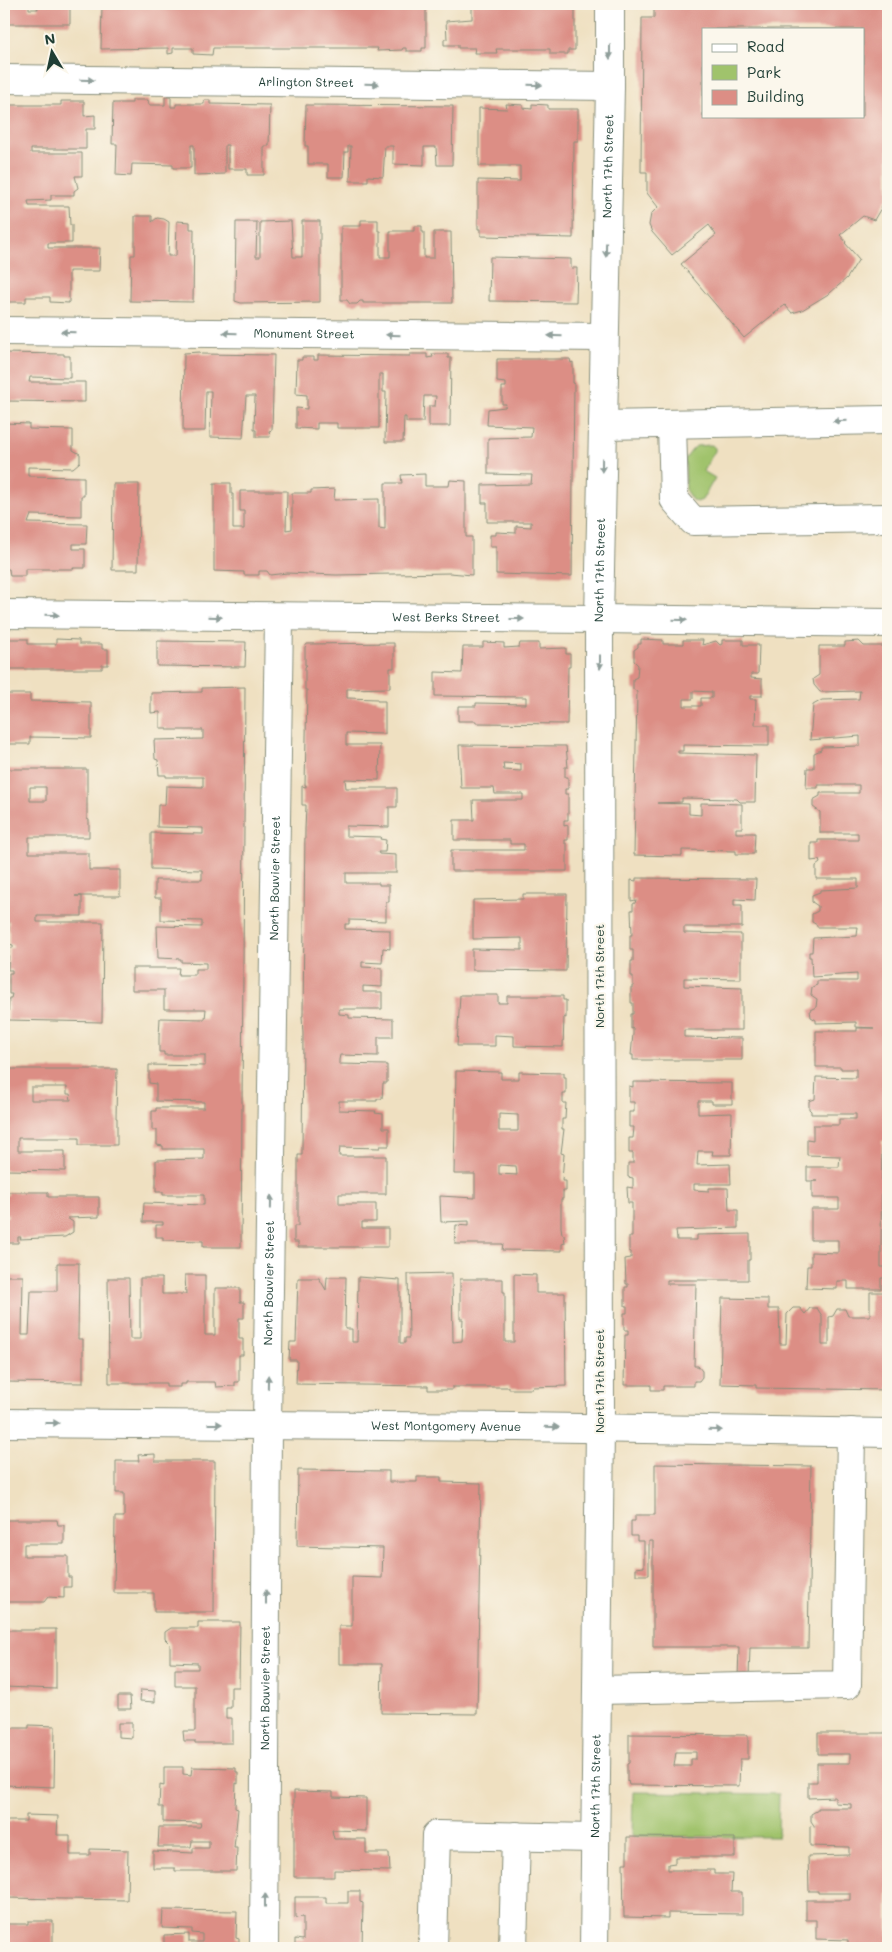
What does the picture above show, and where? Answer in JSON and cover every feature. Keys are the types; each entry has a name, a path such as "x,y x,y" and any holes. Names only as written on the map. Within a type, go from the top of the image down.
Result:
{"street":[{"name":"North 17th Street","path":"594,1948 600,1428 600,619 610,4"},
{"name":"Arlington Street","path":"4,79 610,86"},
{"name":"Monument Street","path":"4,332 604,337"},
{"path":"603,425 888,420"},
{"path":"672,424 674,499 693,521 888,518"},
{"name":"West Berks Street","path":"4,614 888,623"},
{"name":"North Bouvier Street","path":"264,1948 267,1424 279,618"},
{"name":"West Montgomery Avenue","path":"4,1423 267,1424 888,1433"},
{"path":"597,1690 847,1686 851,1432"},
{"path":"433,1948 436,1835 595,1838"},
{"path":"513,1948 516,1836"}],"green space":[{"path":"712,445 715,451 703,471 715,478 702,500 697,502 692,500 686,491 685,459 696,446"},
{"path":"633,1792 779,1794 778,1837 632,1836"}],"building":[{"path":"4,4 29,4 29,9 38,9 37,4 70,4 70,24 4,24"},
{"path":"102,4 377,4 377,9 382,10 382,4 421,4 421,6 426,6 426,48 422,48 422,51 406,51 406,48 403,48 402,50 377,51 378,48 213,48 212,55 193,54 193,48 173,48 173,53 168,54 168,48 101,49"},
{"path":"472,4 575,4 575,50 568,50 568,54 550,54 550,49 496,49 497,53 474,53 475,48 458,48 458,45 444,45 444,39 447,39 446,21 472,19"},
{"path":"654,4 888,4 888,196 874,220 863,216 840,235 859,259 847,278 830,293 802,310 792,313 785,305 744,338 681,264 716,235 709,225 672,255 652,232 649,225 651,214 658,207 647,193 647,172 641,172 642,18 654,18"},
{"path":"165,97 171,97 171,107 176,107 176,104 204,104 204,100 210,100 210,104 270,105 269,146 264,146 264,175 247,175 247,169 228,169 228,145 225,145 225,174 194,175 194,145 191,145 191,168 173,168 173,165 132,164 131,176 116,175 117,144 112,144 113,103 132,103 132,100 148,100 149,105 165,105"},
{"path":"4,100 6,100 6,105 61,105 61,101 84,101 84,116 95,115 95,129 86,129 86,149 31,149 31,153 82,153 82,176 75,176 78,188 74,191 74,195 51,195 51,200 28,201 29,206 69,206 72,243 48,243 48,248 100,248 99,271 69,271 69,303 50,302 50,297 26,297 26,302 6,302 6,297 4,297"},
{"path":"506,104 523,105 523,108 532,109 532,104 548,105 548,109 578,109 578,141 574,141 573,238 481,236 481,229 478,229 478,180 520,181 520,166 479,166 479,108 507,109"},
{"path":"306,105 453,106 452,165 437,165 436,147 424,147 424,165 393,164 393,146 385,146 383,177 368,176 368,181 350,181 351,146 348,146 348,152 345,152 344,177 328,177 328,164 308,164 308,146 305,146"},
{"path":"135,216 152,216 152,222 157,218 169,222 168,256 176,256 177,221 190,222 190,229 194,229 193,302 130,301 131,255 135,255"},
{"path":"361,220 378,220 380,257 390,257 390,231 414,231 414,226 422,226 422,232 424,232 424,258 434,258 434,232 451,232 452,303 363,303 363,301 360,301 357,304 350,304 347,300 341,300 341,226 361,226"},
{"path":"291,221 293,257 302,257 302,221 320,221 320,302 241,303 235,301 236,222 257,222 256,257 260,257 260,222"},
{"path":"490,257 571,259 571,268 577,268 576,302 489,301"},
{"path":"200,352 201,354 274,355 272,430 269,431 270,437 256,437 256,430 254,430 255,396 246,396 243,438 210,437 211,391 206,391 205,431 183,431 184,353"},
{"path":"4,353 64,354 64,356 70,356 70,378 30,377 29,382 85,382 85,402 4,401"},
{"path":"410,354 427,354 427,358 433,357 432,354 448,354 448,358 451,358 450,426 429,426 429,406 435,406 436,396 424,396 423,422 406,422 406,417 404,417 403,442 385,442 386,392 383,392 383,374 379,374 379,428 337,428 337,423 317,423 317,429 296,428 296,408 307,409 307,395 296,394 297,360 302,360 302,357 314,357 314,360 318,360 318,355 410,356"},
{"path":"497,359 570,359 571,363 573,362 572,576 496,574 496,547 490,547 490,535 496,535 496,532 516,533 516,526 531,527 531,522 487,522 487,503 482,503 482,485 531,484 532,475 488,474 488,438 531,437 532,427 487,425 488,409 505,407 506,404 502,404 502,387 506,387 506,383 497,382"},
{"path":"4,423 29,424 29,429 73,430 73,450 80,454 80,462 73,468 28,467 28,476 84,477 84,496 81,496 81,516 31,515 28,523 87,524 86,544 73,544 73,549 85,549 85,568 25,569 25,576 10,576 9,569 4,569"},
{"path":"425,474 425,486 449,486 450,480 466,481 466,537 472,537 472,575 450,573 336,575 287,573 270,575 267,571 259,571 259,575 244,575 244,572 214,571 214,483 231,483 231,494 233,494 233,529 244,529 244,511 240,511 240,491 287,491 286,530 292,529 292,493 311,493 311,490 335,489 334,500 379,499 379,528 385,529 385,483 402,483 401,475"},
{"path":"113,484 139,484 138,570 112,570"},
{"path":"5,639 28,639 28,644 56,644 56,639 79,640 79,644 102,644 102,649 108,649 108,665 102,665 102,669 4,669"},
{"path":"641,639 663,640 663,644 683,644 683,640 703,640 702,645 716,641 720,645 722,640 743,640 743,645 759,645 758,674 751,674 751,678 762,679 762,696 750,696 750,699 756,699 755,725 769,725 769,746 683,745 683,751 678,751 678,753 756,755 755,802 740,802 737,799 682,798 682,802 657,803 689,804 689,814 701,815 701,803 742,804 742,828 736,828 736,833 755,833 754,854 736,854 736,851 682,850 682,856 634,855 637,692 633,689 633,679 637,677 638,665 634,661 634,650 638,647 638,644 641,644","holes":["693,691 712,692 712,698 701,698 701,706 684,706 684,699 693,699"]},
{"path":"157,641 246,642 245,667 157,666"},
{"path":"859,641 864,646 888,646 888,1118 887,1141 882,1141 881,1267 886,1267 886,1278 881,1278 881,1289 848,1289 848,1281 837,1281 837,1289 806,1288 807,1266 811,1266 811,1252 838,1253 838,1240 811,1240 811,1209 839,1209 839,1198 812,1198 812,1181 807,1181 807,1167 839,1167 840,1156 807,1155 807,1139 813,1140 813,1125 839,1125 839,1119 856,1119 856,1114 811,1114 809,1101 815,1099 816,1077 856,1078 856,1069 816,1067 816,1031 857,1031 857,1028 874,1028 856,1027 856,1022 816,1023 816,1020 811,1017 810,1010 816,1007 817,999 811,995 812,987 817,985 817,981 857,981 857,974 812,977 809,952 812,952 813,938 857,936 858,927 817,927 812,922 812,914 818,911 818,906 812,902 812,895 820,892 820,890 858,888 858,879 816,879 816,866 820,863 819,860 811,861 811,843 818,843 818,840 858,840 858,833 820,833 820,812 813,807 813,800 820,796 820,793 859,793 859,785 818,785 818,788 806,788 807,768 814,768 814,753 821,750 821,747 860,746 860,736 810,740 813,705 822,700 859,699 860,691 820,692 814,685 813,679 819,675 819,646 845,646 845,642"},
{"path":"483,642 504,643 504,648 519,647 520,643 539,643 539,649 566,648 566,654 570,654 567,724 476,723 476,721 458,721 458,706 476,706 476,703 526,704 526,697 435,696 435,672 462,673 463,647 483,647"},
{"path":"394,643 394,668 390,668 390,688 347,689 347,698 385,701 385,734 346,733 346,745 380,745 379,780 345,779 346,788 397,788 397,807 389,807 389,827 346,826 346,836 381,837 380,839 386,840 385,852 378,852 379,854 396,855 396,873 346,873 346,883 379,883 379,885 389,885 389,902 386,902 386,921 349,920 349,924 345,924 345,929 390,930 390,949 383,948 382,963 362,962 362,967 382,968 382,987 363,986 363,992 382,992 382,1009 339,1009 339,1014 349,1015 349,1018 393,1019 393,1037 378,1037 378,1056 340,1055 339,1060 339,1064 387,1065 387,1083 383,1083 382,1099 377,1099 377,1101 339,1101 339,1110 376,1111 375,1113 383,1114 383,1128 389,1128 389,1146 380,1146 380,1148 340,1147 339,1156 386,1156 386,1194 339,1194 339,1204 376,1204 376,1222 362,1222 362,1228 388,1228 388,1247 298,1247 298,1242 294,1242 294,1226 298,1226 298,1155 302,1155 302,1016 306,805 302,805 302,786 306,787 307,690 305,690 305,667 307,665 305,665 305,647 307,644"},
{"path":"245,687 241,1247 203,1247 203,1241 163,1240 163,1237 156,1237 156,1225 163,1225 163,1222 143,1222 144,1203 204,1205 204,1195 163,1195 163,1192 156,1192 156,1160 204,1159 204,1149 163,1149 163,1146 157,1145 157,1130 152,1130 152,1111 156,1111 156,1108 204,1108 204,1102 156,1101 156,1084 149,1083 149,1065 205,1066 205,1055 164,1055 164,1052 159,1052 159,1037 160,1018 205,1019 206,1009 164,1009 164,990 132,990 132,968 179,968 178,975 195,975 195,969 206,969 206,963 181,962 181,959 158,958 157,926 202,927 202,921 161,920 161,898 155,898 155,880 202,880 202,870 151,869 151,833 203,834 203,828 157,827 158,805 165,805 166,786 203,787 203,777 166,777 166,775 159,775 158,760 155,759 154,740 203,739 203,730 166,730 166,728 160,728 160,712 151,713 151,693 202,692 202,688"},
{"path":"4,694 30,694 30,701 91,702 91,738 30,737 30,744 4,744"},
{"path":"459,745 566,746 568,767 565,767 565,777 568,777 568,789 565,789 565,794 568,794 568,820 564,820 564,826 568,825 568,840 565,840 565,844 567,844 567,871 451,871 451,850 524,850 524,844 510,844 510,840 454,840 454,820 474,820 473,800 523,800 523,794 495,794 494,788 461,788","holes":["503,763 521,764 521,771 504,770"]},
{"path":"4,769 87,769 89,837 29,837 29,853 89,853 89,870 120,870 120,896 82,896 82,916 37,916 37,922 103,922 102,1022 8,1020 9,998 11,998 12,994 9,994 9,973 12,973 12,970 8,970 9,948 13,948 13,945 9,944 9,921 4,921","holes":["30,787 46,787 46,801 30,801"]},
{"path":"636,878 756,879 755,900 734,899 734,905 742,905 742,927 684,927 684,933 741,934 741,979 684,978 684,986 742,988 742,1030 684,1030 684,1037 742,1038 742,1060 633,1060 633,1055 631,1055 633,1028 631,1029 631,1014 633,1014 633,1003 631,1003 631,987 633,987 633,976 631,976 631,961 633,961 633,950 630,950 630,935 632,935 631,910 633,910 633,904 636,900 631,901 631,880 636,881"},
{"path":"523,894 567,894 566,971 472,970 472,949 522,950 522,938 473,939 473,900 523,899"},
{"path":"460,995 498,995 498,1003 507,1003 507,996 563,996 563,1000 566,1000 566,1018 564,1017 563,1047 514,1046 514,1036 495,1035 495,1046 457,1046"},
{"path":"4,1069 117,1069 117,1145 79,1145 79,1138 18,1138 18,1151 65,1151 65,1171 4,1170","holes":["31,1087 67,1087 67,1094 70,1094 71,1100 31,1100"]},
{"path":"456,1071 501,1072 501,1079 519,1079 519,1072 564,1073 564,1077 566,1077 566,1094 563,1094 563,1103 566,1103 565,1119 562,1119 562,1129 564,1129 561,1153 564,1154 562,1181 566,1181 566,1191 563,1191 563,1199 561,1199 561,1227 565,1243 562,1244 562,1251 502,1250 503,1244 455,1244 456,1225 469,1226 469,1221 441,1222 440,1196 475,1198 475,1174 454,1174","holes":["499,1114 518,1115 518,1131 499,1131","499,1165 516,1166 517,1175 499,1174"]},
{"path":"633,1082 732,1083 732,1104 712,1104 712,1101 698,1101 698,1114 732,1113 731,1155 712,1155 713,1151 698,1151 697,1165 730,1164 731,1184 694,1184 694,1190 709,1191 709,1188 728,1188 729,1210 738,1210 738,1228 676,1230 677,1240 697,1240 697,1235 750,1234 748,1280 667,1280 667,1284 696,1284 694,1366 698,1366 702,1371 702,1377 699,1381 694,1381 694,1386 663,1386 663,1390 651,1390 651,1385 624,1385 625,1335 628,1335 628,1330 624,1330 624,1313 627,1313 625,1287 628,1287 628,1284 626,1284 625,1259 631,1258 629,1237 632,1237 632,1203 628,1203 627,1187 633,1188 633,1178 628,1177 628,1163 633,1163 633,1153 629,1153 629,1138 633,1138 634,1127 629,1127 629,1112 634,1112 634,1102 629,1102 629,1086 633,1087"},
{"path":"8,1192 48,1192 48,1197 99,1197 99,1217 67,1218 73,1222 73,1232 65,1237 20,1239 21,1237 18,1237 18,1243 4,1243 4,1217 8,1217 8,1214 4,1215 4,1195 8,1195"},
{"path":"57,1263 79,1263 78,1339 83,1339 83,1383 4,1382 4,1276 23,1276 22,1335 29,1335 31,1291 57,1291"},
{"path":"452,1273 453,1342 462,1341 463,1319 460,1319 460,1279 503,1279 503,1292 505,1292 505,1342 514,1342 514,1274 536,1275 536,1293 565,1293 566,1386 532,1387 532,1389 452,1387 452,1390 428,1390 428,1386 296,1384 297,1360 289,1360 290,1342 296,1342 298,1278 319,1278 326,1290 327,1277 346,1277 345,1329 352,1329 352,1342 357,1342 358,1277 400,1280 400,1343 405,1343 405,1338 409,1338 408,1274"},
{"path":"185,1275 205,1275 205,1335 215,1335 215,1288 240,1288 240,1302 244,1302 244,1318 239,1318 239,1339 243,1339 243,1355 239,1355 239,1382 235,1382 235,1386 216,1387 215,1382 186,1382 186,1384 180,1384 180,1387 166,1387 166,1383 109,1383 108,1278 129,1278 130,1339 140,1339 140,1278 162,1278 162,1294 186,1294"},
{"path":"870,1292 888,1292 888,1390 756,1388 756,1385 720,1384 722,1298 768,1299 768,1309 779,1309 780,1344 786,1344 787,1314 793,1308 800,1308 805,1314 810,1308 817,1308 822,1316 822,1345 829,1345 829,1317 833,1316 837,1309 845,1309 848,1316 870,1316"},
{"path":"155,1454 155,1461 215,1461 214,1612 154,1612 154,1593 114,1593 115,1517 124,1517 124,1493 116,1493 116,1461 139,1461 138,1455"},
{"path":"655,1464 811,1466 808,1648 750,1648 749,1678 738,1678 739,1647 653,1647 653,1541 649,1541 649,1575 636,1575 636,1568 644,1567 644,1541 637,1541 637,1536 631,1536 631,1521 635,1521 635,1515 655,1515"},
{"path":"298,1470 389,1471 389,1482 417,1482 417,1477 441,1477 441,1482 481,1483 477,1714 381,1713 382,1664 339,1664 339,1626 352,1626 352,1577 382,1578 383,1548 297,1546"},
{"path":"4,1520 57,1520 58,1525 64,1525 64,1544 24,1544 24,1556 68,1556 68,1577 71,1577 71,1587 64,1587 64,1598 48,1597 44,1602 4,1602"},
{"path":"198,1622 240,1622 239,1687 231,1687 231,1708 226,1708 226,1718 232,1718 232,1743 195,1743 195,1741 184,1741 183,1731 195,1731 195,1686 175,1686 175,1669 198,1669 198,1663 170,1662 170,1644 165,1639 165,1632 171,1628 198,1628"},
{"path":"56,1629 56,1689 4,1687 4,1630"},
{"path":"141,1690 155,1691 155,1702 140,1701"},
{"path":"118,1696 130,1696 131,1709 118,1709"},
{"path":"118,1723 132,1723 132,1738 118,1737"},
{"path":"29,1725 55,1726 54,1787 4,1785 4,1728 29,1728"},
{"path":"818,1733 888,1733 888,1948 848,1948 848,1940 816,1939 816,1920 806,1920 806,1900 850,1900 850,1893 818,1893 818,1891 809,1891 808,1856 849,1855 849,1847 810,1846 810,1826 815,1827 811,1821 811,1814 818,1810 818,1808 851,1808 851,1804 835,1803 835,1797 808,1798 808,1782 817,1782 817,1763 850,1763 850,1754 818,1754"},
{"path":"629,1734 748,1735 748,1759 740,1759 739,1786 629,1785 627,1782 627,1764 629,1763","holes":["676,1752 696,1752 696,1759 691,1759 691,1766 674,1766"]},
{"path":"164,1767 183,1767 183,1774 191,1775 192,1767 236,1768 238,1784 236,1783 235,1808 238,1809 234,1848 237,1848 236,1871 175,1871 175,1868 153,1868 153,1851 193,1853 193,1848 209,1848 209,1841 192,1841 191,1847 158,1847 159,1827 200,1827 201,1823 163,1822 163,1807 159,1807 160,1785 164,1786"},
{"path":"294,1791 333,1792 333,1797 366,1798 366,1831 332,1830 334,1839 366,1839 366,1853 389,1853 390,1871 334,1870 334,1877 294,1877"},
{"path":"26,1815 58,1816 57,1835 70,1835 70,1855 90,1855 90,1849 128,1850 127,1900 4,1898 4,1821 26,1821"},
{"path":"627,1837 735,1838 735,1857 675,1857 675,1863 668,1864 668,1870 714,1870 714,1874 732,1874 731,1892 742,1892 742,1914 668,1913 668,1918 624,1917 623,1863 627,1863"},
{"path":"348,1891 360,1891 360,1902 363,1903 362,1948 295,1948 295,1939 303,1940 303,1917 295,1918 295,1897 326,1897 326,1903 348,1903"},
{"path":"163,1910 237,1911 236,1938 239,1939 239,1948 164,1948 164,1935 189,1934 189,1942 202,1942 202,1934 192,1933 192,1929 162,1928"},
{"path":"28,1921 53,1921 53,1948 4,1948 4,1924 28,1924"}]}
